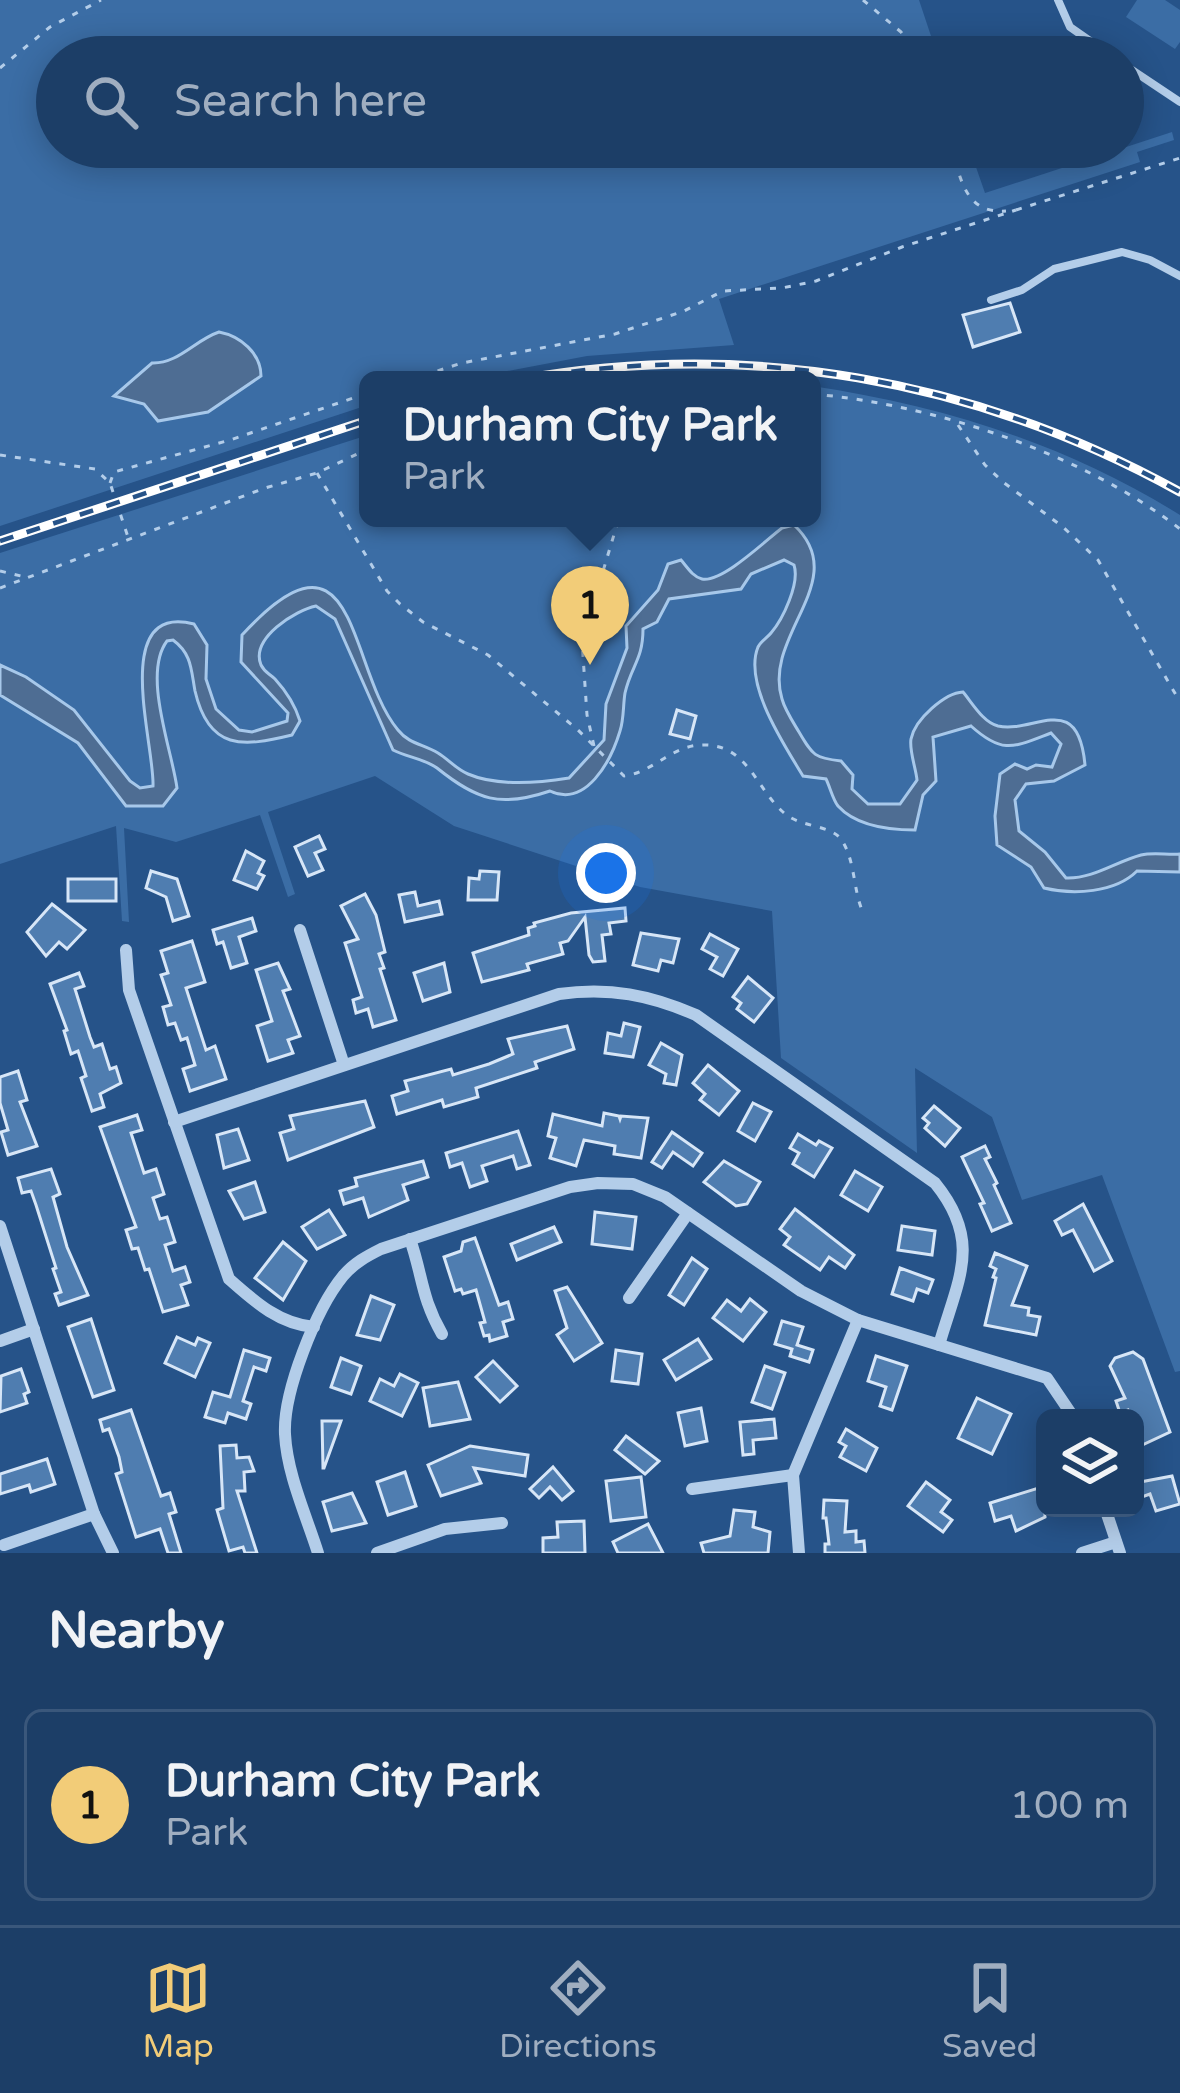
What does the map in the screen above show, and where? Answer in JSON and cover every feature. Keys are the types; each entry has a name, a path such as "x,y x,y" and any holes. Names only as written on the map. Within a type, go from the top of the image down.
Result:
{"street":[{"path":"300,930 344,1065"},
{"path":"126,950 129,990 230,1279 258,1305 295,1325 314,1327"},
{"path":"174,1122 530,1002 588,990 656,998 696,1016 935,1183 963,1227 964,1258 939,1345"},
{"path":"318,1553 284,1431 314,1327 332,1291 354,1265 381,1249 584,1184 647,1188 801,1291 858,1320 1047,1378 1068,1409"},
{"path":"629,1298 688,1213"},
{"path":"0,1226 94,1514 113,1553"},
{"path":"410,1239 424,1303 442,1334"},
{"path":"799,1553 793,1475 858,1320"},
{"path":"0,1341 34,1329"},
{"path":"692,1489 793,1475"},
{"path":"4,1545 94,1514"},
{"path":"1082,1553 1118,1548 1108,1517"},
{"path":"377,1553 445,1528 502,1522"}],"lane":[{"path":"1058,0 1070,27 1083,36"},
{"path":"1144,78 1180,102"},
{"path":"991,300 1022,290 1054,269 1122,252 1180,276"}],"path":[{"path":"39,36 101,0"},
{"path":"863,0 905,36"},
{"path":"0,68 36,38"},
{"path":"437,371 615,334 723,291 816,281 902,247 1180,158"},
{"path":"958,168 974,205 988,212 1016,210"},
{"path":"821,395 881,404 1010,440 1107,481 1180,529"},
{"path":"110,483 114,472 125,467 181,455 359,396"},
{"path":"957,424 1003,482 1064,526 1098,560 1180,702"},
{"path":"0,588 317,473 359,453"},
{"path":"0,455 88,467 110,483 129,538"},
{"path":"317,473 392,596 423,622 488,655 619,773 631,776 688,747 728,749 745,762 784,813 808,827 835,832 843,842 862,910"},
{"path":"595,748 587,715 582,641 617,527"},
{"path":"0,572 22,577"}],"shaded area":[{"path":"0,0 919,0 931,36 36,36 36,168 976,168 985,193 1062,168 1122,168 719,299 734,345 587,356 508,371 359,371 359,408 0,526"},
{"path":"1137,0 1165,0 1180,10 1180,42 1175,49 1126,17"},
{"path":"1172,132 1174,140 1144,150 1144,141"},
{"path":"219,332 248,347 261,376 208,412 158,421 144,404 114,396 152,363 170,360"},
{"path":"821,387 1003,431 1093,468 1180,515 1180,1371 1175,1372 1102,1175 1022,1200 992,1117 915,1068 917,1153 781,1058 772,911 640,887 454,826 375,776 268,812 295,894 288,897 260,815 176,842 124,828 129,922 122,921 116,826 0,864 0,553 359,438 359,527 821,527"},
{"path":"796,527 810,546 814,566 811,587 784,653 779,675 782,699 812,751 841,761 853,775 852,789 868,804 900,804 917,780 911,748 914,731 940,702 963,692 983,717 998,726 1052,720 1074,728 1085,765 1054,781 1026,784 1015,800 1019,831 1066,878 1150,854 1180,854 1180,872 1137,871 1106,888 1055,890 1044,888 1031,867 997,845 1000,774 1015,764 1027,769 1052,767 1061,744 1051,733 1009,746 971,726 933,737 936,781 923,795 915,830 874,826 846,813 826,779 803,776 768,714 756,679 758,647 780,619 793,591 794,565 784,560 751,574 741,589 669,599 657,622 643,629 610,755 595,779 575,793 490,798 432,765 393,750 335,619 316,606 277,627 259,655 263,668 283,688 298,715 300,721 292,735 243,742 219,734 201,711 187,657 173,640 167,641 160,655 158,692 177,788 163,806 126,806 78,743 0,695 0,665 74,710 130,781 140,788 153,786 142,682 152,634 168,623 194,624 207,645 206,679 216,709 239,730 252,732 287,721 288,713 241,662 242,635 280,600 309,588 329,593 345,612 381,703 407,738 464,772 492,781 569,778 604,740 606,704 627,648 626,626 658,590 668,564 681,560 696,576 711,578 732,568 782,528"}],"building":[{"path":"1010,303 1020,332 973,347 963,315"},
{"path":"677,710 696,716 690,739 670,734"},
{"path":"319,836 325,849 315,853 323,870 308,876 295,847"},
{"path":"246,851 264,861 258,873 264,876 257,889 234,880"},
{"path":"151,871 177,879 189,916 173,921 166,897 146,888"},
{"path":"480,871 499,872 497,900 468,900 469,878 479,879"},
{"path":"68,879 116,879 116,901 68,901"},
{"path":"415,892 418,906 439,901 442,914 405,922 399,895"},
{"path":"365,894 376,915 385,952 379,954 384,968 380,969 396,1020 373,1027 368,1009 356,1013 353,1000 362,997 345,943 358,939 341,906"},
{"path":"52,904 85,930 67,949 59,942 46,956 27,932"},
{"path":"625,908 626,921 609,923 611,934 602,935 605,961 593,962 589,955 585,917 568,941 560,943 563,954 527,964 529,970 482,982 473,953 529,935 528,928 534,923 571,913"},
{"path":"252,918 256,931 239,937 247,963 231,968 223,942 217,944 213,930"},
{"path":"641,933 679,939 673,963 661,960 658,971 633,965"},
{"path":"710,934 738,949 723,976 710,969 717,957 702,949"},
{"path":"192,941 205,982 186,988 206,1050 215,1046 226,1079 190,1091 183,1069 195,1065 187,1038 181,1040 175,1023 168,1025 163,1007 171,1005 161,975 168,973 161,951"},
{"path":"278,963 290,989 283,991 300,1036 288,1040 293,1053 268,1061 257,1026 272,1021 256,970"},
{"path":"444,963 450,992 423,1001 414,973"},
{"path":"79,973 84,986 75,989 90,1037 94,1047 102,1044 110,1069 116,1067 121,1083 100,1094 104,1107 92,1111 78,1051 71,1054 50,984"},
{"path":"748,977 773,998 754,1022 737,1009 741,1003 733,997"},
{"path":"624,1023 640,1027 633,1057 605,1053 608,1033 621,1036"},
{"path":"567,1026 574,1049 535,1062 537,1068 476,1088 478,1097 444,1107 442,1100 397,1114 392,1096 408,1091 405,1081 451,1069 453,1075 489,1064 513,1054 508,1039"},
{"path":"661,1043 682,1055 676,1085 664,1083 666,1074 649,1065"},
{"path":"708,1065 739,1091 719,1115 700,1100 705,1094 693,1083"},
{"path":"18,1071 27,1100 20,1102 37,1146 8,1155 1,1132 8,1130 0,1103 0,1077"},
{"path":"365,1101 374,1127 288,1160 280,1133 294,1129 290,1116"},
{"path":"753,1103 771,1112 755,1141 738,1131"},
{"path":"934,1106 960,1128 945,1146 925,1128 929,1123 923,1118"},
{"path":"604,1113 620,1119 648,1118 641,1158 614,1154 615,1146 584,1140 576,1166 550,1158 556,1138 548,1136 553,1114 602,1126"},
{"path":"137,1115 142,1130 131,1133 144,1173 156,1169 164,1194 153,1198 160,1219 167,1217 175,1242 165,1245 173,1271 185,1267 190,1282 181,1285 188,1305 163,1312 149,1269 145,1270 138,1248 132,1249 126,1230 136,1227 100,1127"},
{"path":"238,1129 249,1160 224,1168 217,1135"},
{"path":"518,1131 530,1165 517,1169 513,1156 482,1166 487,1181 470,1187 462,1163 450,1167 446,1153"},
{"path":"672,1132 702,1153 693,1166 673,1152 662,1168 652,1162"},
{"path":"798,1134 832,1148 814,1177 793,1164 799,1153 790,1148"},
{"path":"985,1146 990,1157 985,1159 1011,1223 992,1231 962,1157"},
{"path":"423,1161 428,1177 403,1185 408,1200 369,1217 363,1198 344,1204 340,1191 357,1186 355,1178"},
{"path":"724,1161 760,1182 747,1204 736,1206 704,1182"},
{"path":"51,1169 60,1194 53,1197 67,1247 88,1295 59,1305 56,1268 36,1205 31,1191 22,1193 18,1178"},
{"path":"855,1171 882,1187 868,1211 841,1195"},
{"path":"255,1182 265,1212 244,1219 229,1191"},
{"path":"1083,1204 1112,1261 1094,1271 1073,1230 1062,1235 1055,1221"},
{"path":"795,1209 854,1255 845,1268 829,1257 820,1270 784,1245 790,1237 780,1229"},
{"path":"329,1210 345,1235 317,1249 302,1227"},
{"path":"595,1212 636,1217 632,1249 592,1244"},
{"path":"902,1226 935,1231 932,1255 898,1250"},
{"path":"554,1227 561,1242 517,1260 511,1244"},
{"path":"475,1238 499,1305 508,1302 513,1319 503,1322 507,1336 490,1341 480,1323 485,1322 476,1290 455,1291 444,1257 461,1251 463,1242"},
{"path":"283,1242 306,1261 283,1300 255,1278"},
{"path":"995,1253 1027,1266 1012,1305 1029,1308 1028,1315 1040,1317 1036,1335 985,1325 996,1278 996,1269 990,1266"},
{"path":"692,1258 707,1269 684,1305 669,1295"},
{"path":"900,1268 933,1280 928,1293 917,1289 913,1301 892,1294"},
{"path":"567,1287 602,1343 574,1361 557,1335 567,1328 555,1291"},
{"path":"371,1296 394,1305 380,1340 357,1335"},
{"path":"750,1299 766,1312 743,1341 713,1318 727,1300 741,1311"},
{"path":"91,1319 114,1390 93,1397 68,1327"},
{"path":"782,1321 803,1327 797,1345 813,1350 809,1362 775,1344"},
{"path":"177,1337 195,1345 198,1338 210,1343 195,1377 165,1363"},
{"path":"698,1339 711,1359 676,1380 664,1360"},
{"path":"244,1350 270,1358 266,1371 254,1367 243,1401 251,1404 246,1419 228,1413 225,1423 205,1417 213,1392 230,1397"},
{"path":"616,1350 642,1354 638,1384 612,1381"},
{"path":"1133,1352 1143,1359 1170,1432 1144,1444 1144,1409 1119,1409 1116,1401 1125,1398 1110,1366 1115,1358"},
{"path":"876,1356 907,1366 892,1410 880,1406 886,1387 868,1381"},
{"path":"341,1358 361,1366 351,1394 331,1387"},
{"path":"493,1361 517,1386 500,1402 476,1377"},
{"path":"765,1366 785,1373 772,1409 752,1402"},
{"path":"21,1369 29,1392 24,1394 27,1403 0,1412 1,1376"},
{"path":"400,1374 418,1383 402,1416 370,1401 380,1379 394,1386"},
{"path":"458,1382 470,1419 430,1426 423,1388"},
{"path":"977,1398 1011,1414 992,1454 958,1438"},
{"path":"701,1408 707,1441 685,1446 678,1413"},
{"path":"131,1410 161,1496 170,1493 176,1512 169,1514 181,1553 168,1553 160,1529 136,1537 116,1474 122,1472 119,1457 109,1429 103,1431 100,1420"},
{"path":"774,1419 776,1438 753,1440 754,1454 743,1455 740,1422"},
{"path":"322,1421 341,1421 324,1468 323,1468"},
{"path":"846,1429 877,1448 866,1471 840,1457 846,1446 839,1442"},
{"path":"626,1436 659,1461 645,1474 615,1450"},
{"path":"236,1445 237,1458 249,1457 254,1471 244,1472 245,1491 237,1491 257,1553 245,1553 243,1547 229,1551 217,1510 223,1508 220,1446"},
{"path":"470,1446 528,1455 525,1476 474,1468 481,1483 441,1496 428,1465"},
{"path":"47,1459 55,1484 31,1492 29,1485 0,1494 0,1474"},
{"path":"553,1467 573,1491 562,1500 550,1487 539,1498 530,1489"},
{"path":"405,1472 416,1506 388,1515 377,1482"},
{"path":"1172,1476 1180,1504 1156,1511 1150,1494 1144,1496 1144,1481"},
{"path":"641,1477 646,1517 611,1521 606,1481"},
{"path":"926,1482 950,1500 941,1512 952,1520 943,1532 908,1506"},
{"path":"1036,1489 1036,1517 1045,1517 1016,1531 1011,1516 995,1521 990,1503"},
{"path":"352,1493 366,1523 332,1531 323,1502"},
{"path":"824,1500 847,1501 845,1532 856,1531 856,1542 864,1541 865,1553 825,1553 825,1544 829,1544"},
{"path":"734,1510 755,1512 753,1527 770,1532 768,1553 704,1553 701,1543 730,1536"},
{"path":"584,1521 585,1553 543,1553 543,1538 558,1537 557,1522"},
{"path":"648,1524 663,1553 618,1553 613,1542"}],"railway":[{"path":"581,371 689,364 805,371"},
{"path":"821,373 941,396 1022,421 1102,453 1180,492"},
{"path":"0,541 359,423"}],"place":[{"name":"Durham City Park","path":"590,665"}]}
